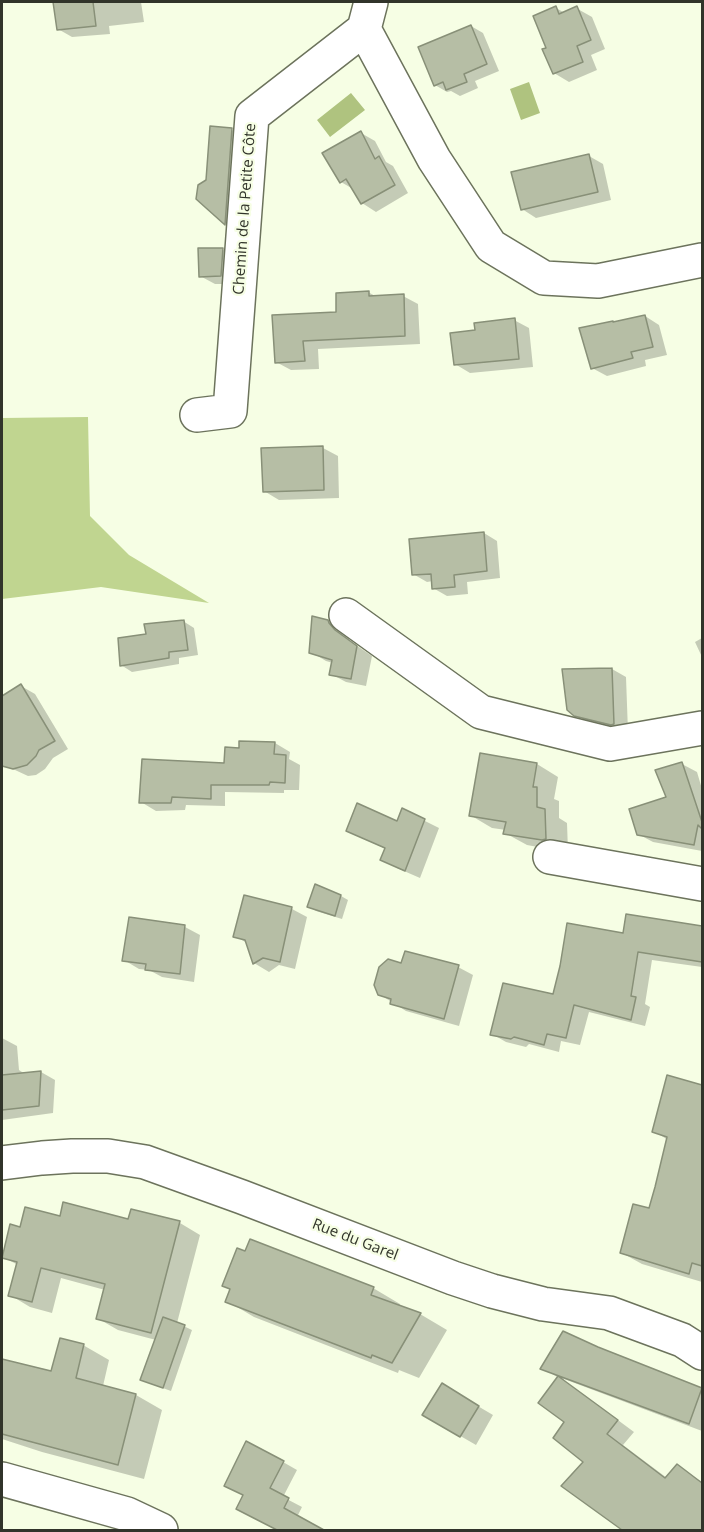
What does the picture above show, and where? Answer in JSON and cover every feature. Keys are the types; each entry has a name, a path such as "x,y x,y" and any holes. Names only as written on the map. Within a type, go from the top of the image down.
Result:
{"street":[{"name":"Chemin de la Petite Côte","path":"197,415 230,411 252,116 368,15 434,159 491,246 544,278 598,281 702,260"},
{"path":"346,615 481,712 610,744 702,728"},
{"path":"550,857 702,884"},
{"name":"Rue du Garel","path":"2,1162 52,1157 108,1156 145,1162 482,1288 543,1304 609,1313 696,1344"},
{"path":"2,1479 127,1514 161,1530"}],"shaded area":[{"path":"529,82 540,113 521,120 510,89"},
{"path":"351,93 365,110 330,137 317,120"},
{"path":"88,417 90,516 129,555 209,603 101,587 2,599 2,418"}],"building":[{"path":"53,2 93,2 96,26 57,30"},
{"path":"556,6 559,14 577,6 591,40 577,46 583,62 553,74 542,49 546,48 533,16"},
{"path":"471,25 487,64 464,74 467,82 446,90 443,82 434,86 418,47"},
{"path":"210,126 232,128 225,225 196,199 198,185 206,180"},
{"path":"361,131 375,159 379,156 395,185 361,204 346,179 340,183 322,153"},
{"path":"589,154 598,192 521,210 511,172"},
{"path":"198,248 223,248 221,276 199,277"},
{"path":"369,291 369,296 404,294 405,336 303,341 305,361 275,363 272,315 336,312 336,293"},
{"path":"645,315 653,347 631,352 633,358 591,369 579,328"},
{"path":"515,318 519,359 454,365 450,333 475,330 474,323"},
{"path":"323,446 324,490 263,492 261,448"},
{"path":"484,532 487,571 454,575 455,587 432,589 431,574 412,575 409,539"},
{"path":"312,616 328,620 335,630 357,646 351,679 329,675 332,660 309,653"},
{"path":"184,620 188,650 169,652 169,658 120,666 118,638 146,634 144,624"},
{"path":"612,668 614,724 574,716 567,710 562,669"},
{"path":"21,684 55,741 39,750 27,765 13,769 2,766 2,696"},
{"path":"239,741 275,742 274,754 286,755 285,783 211,785 211,799 172,797 171,803 139,803 142,759 224,763 225,747 239,748"},
{"path":"480,753 537,763 533,787 537,787 537,807 545,809 546,839 503,834 506,822 469,816"},
{"path":"682,762 702,822 702,829 698,825 694,845 637,835 629,809 666,797 655,770"},
{"path":"357,803 397,821 402,808 425,819 405,871 380,860 385,848 346,831"},
{"path":"315,884 341,895 335,916 307,907"},
{"path":"244,895 292,907 280,962 263,958 253,964 245,940 233,937"},
{"path":"626,914 702,926 702,962 638,952 631,996 636,997 631,1020 574,1005 566,1038 547,1034 544,1045 514,1037 511,1039 490,1035 503,983 553,994 567,923 623,933"},
{"path":"129,917 185,925 180,974 145,970 146,964 122,961"},
{"path":"405,951 459,965 444,1019 390,1004 391,999 378,995 374,985 379,967 388,959 401,963"},
{"path":"41,1071 39,1106 2,1110 2,1075"},
{"path":"667,1075 702,1085 702,1266 692,1263 689,1274 620,1253 633,1204 649,1208 655,1187 667,1137 652,1132"},
{"path":"63,1202 128,1219 131,1209 180,1221 151,1333 96,1319 105,1284 41,1268 32,1302 8,1296 17,1262 2,1258 10,1224 20,1227 25,1207 60,1216"},
{"path":"250,1239 374,1287 371,1295 421,1313 392,1363 372,1355 371,1358 225,1302 230,1289 222,1286 237,1248 245,1251"},
{"path":"163,1317 185,1325 163,1388 140,1380"},
{"path":"563,1331 702,1388 689,1424 540,1369"},
{"path":"60,1338 84,1344 76,1378 136,1394 118,1465 2,1434 2,1359 51,1371"},
{"path":"558,1376 618,1420 607,1434 665,1478 677,1464 702,1483 702,1530 622,1530 561,1486 583,1462 553,1438 564,1422 538,1403"},
{"path":"442,1383 479,1406 460,1437 422,1415"},
{"path":"246,1441 284,1461 270,1488 289,1498 284,1508 324,1530 277,1530 236,1509 243,1495 224,1486"}]}
